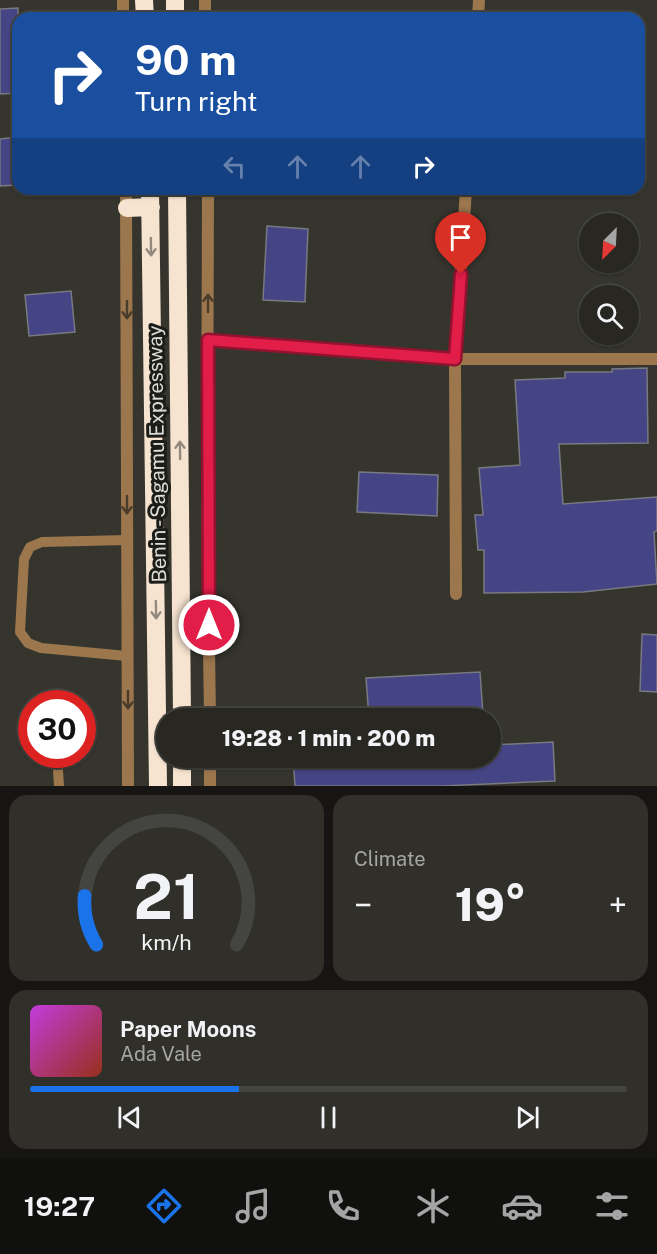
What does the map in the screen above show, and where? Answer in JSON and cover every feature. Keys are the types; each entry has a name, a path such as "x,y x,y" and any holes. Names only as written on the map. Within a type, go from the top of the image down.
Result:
{"highway":[{"path":"150,195 158,786"},
{"name":"Benin - Sagamu Expressway","path":"177,195 182,708"},
{"path":"127,208 151,207"},
{"path":"182,768 182,786"}],"street":[{"path":"126,195 128,786"},
{"path":"208,195 207,509 210,708"},
{"path":"456,594 455,359 466,195"},
{"path":"208,340 455,359 657,359"},
{"path":"210,768 210,786"}],"lane":[{"path":"127,540 42,542 30,547 24,559 20,633 27,643 41,648 127,656"},
{"path":"58,768 59,786"}],"building":[{"path":"18,8 18,12 12,12 12,93 0,94 0,9"},
{"path":"12,138 12,185 0,186 0,139"},
{"path":"267,226 308,229 305,302 263,300"},
{"path":"71,291 75,332 29,336 25,295"},
{"path":"647,368 648,443 559,444 563,504 657,497 657,531 654,532 657,584 583,592 484,593 484,550 478,550 475,515 483,515 479,468 520,465 515,380 565,378 565,372 612,372 612,369"},
{"path":"359,472 438,475 437,516 357,512"},
{"path":"642,634 657,635 657,692 640,691"},
{"path":"480,672 483,708 368,708 366,678"},
{"path":"553,742 555,781 442,786 295,786 294,768 501,768 501,744"}],"route":[{"path":"209,625 208,340 455,359 461,274"}]}
